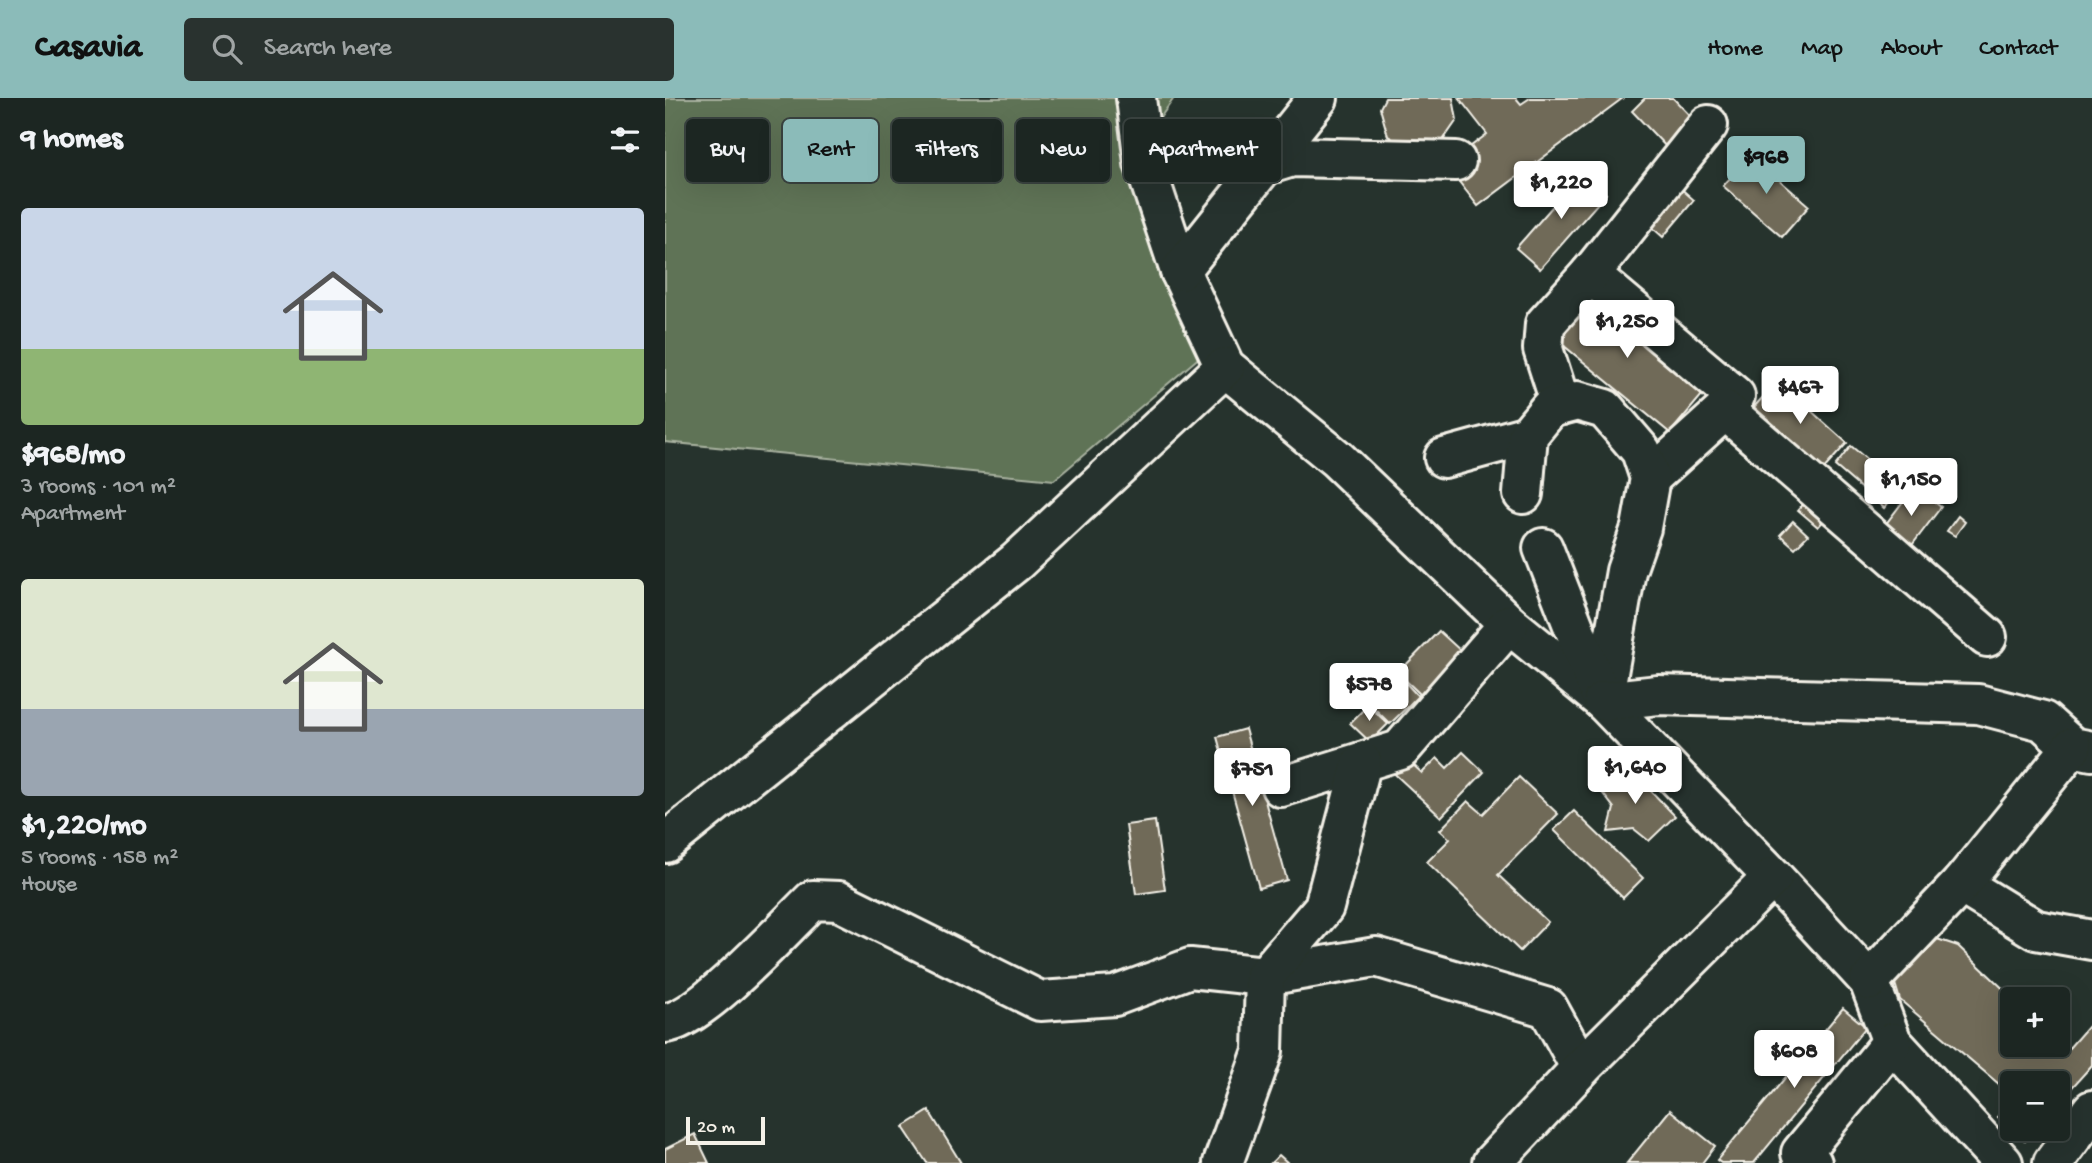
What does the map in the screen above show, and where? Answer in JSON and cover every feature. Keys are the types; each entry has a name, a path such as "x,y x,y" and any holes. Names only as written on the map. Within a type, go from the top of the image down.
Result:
{"street":[{"path":"1136,98 1144,163 1180,271 1225,367 1337,459 1509,624 1602,701 1773,877 1869,981 1892,1042 2003,1163"},
{"path":"1281,146 1318,98"},
{"path":"1561,405 1543,349 1545,324 1590,274 1708,125"},
{"path":"1281,160 1292,157 1456,161"},
{"path":"1180,271 1252,182"},
{"path":"1590,274 1735,396 1725,410 1650,478"},
{"path":"665,843 1016,562 1225,367"},
{"path":"1523,494 1528,435 1550,408 1577,401 1605,409 1641,450 1650,478 1641,528 1626,571 1602,701"},
{"path":"1725,410 1987,637"},
{"path":"1444,458 1528,435"},
{"path":"1543,548 1602,701"},
{"path":"1282,787 1399,750 1509,624"},
{"path":"1602,701 1658,695 1978,704 2043,720 2082,749 1961,884 1869,981"},
{"path":"1223,1163 1263,1051 1265,976 1324,907 1362,762"},
{"path":"1492,1163 1581,1068 1773,877"},
{"path":"1961,884 2036,930 2092,940"},
{"path":"665,1023 677,1022 730,981 813,900 839,901 1040,1001 1115,996 1190,968 1265,976 1376,957 1549,1008 1581,1068"},
{"path":"1812,1163 1801,1153 1892,1042"},
{"path":"2053,1163 2092,1111"}],"green space":[{"path":"665,98 1174,98 1159,119 1124,119 1124,182 1130,182 1208,350 1054,480 665,442"}],"building":[{"path":"1385,98 1453,98 1457,120 1441,143 1413,150 1388,136 1380,108"},
{"path":"1459,98 1516,98 1521,104 1530,98 1623,98 1478,206 1446,165 1487,134"},
{"path":"1645,98 1673,98 1699,125 1671,152 1632,111"},
{"path":"1751,155 1809,206 1782,237 1723,186"},
{"path":"1581,174 1606,194 1540,269 1516,248"},
{"path":"1678,186 1694,200 1663,237 1646,222"},
{"path":"1584,286 1708,388 1670,433 1546,331"},
{"path":"1778,381 1847,443 1822,471 1752,409"},
{"path":"1851,446 1901,488 1884,508 1835,466"},
{"path":"1914,487 1941,507 1909,549 1882,529"},
{"path":"1813,493 1833,510 1818,527 1798,510"},
{"path":"1958,516 1965,522 1955,536 1947,531"},
{"path":"1793,521 1808,535 1795,548 1780,535"},
{"path":"1439,631 1462,652 1421,695 1398,673"},
{"path":"1399,676 1418,696 1390,724 1370,704"},
{"path":"1368,705 1388,724 1370,742 1350,723"},
{"path":"1245,729 1287,880 1259,888 1217,737"},
{"path":"1398,751 1422,773 1437,758 1447,768 1463,752 1484,772 1441,817 1385,765"},
{"path":"1627,766 1675,816 1649,841 1634,829 1608,832 1614,808 1601,791"},
{"path":"1519,777 1558,814 1498,875 1548,922 1520,951 1427,862 1450,839 1440,830 1468,801 1483,814"},
{"path":"1574,811 1643,878 1623,898 1554,830"},
{"path":"1155,821 1165,890 1136,894 1126,825"},
{"path":"1934,938 1958,946 2001,987 2000,1057 2070,1057 2070,1047 2089,1025 2092,1028 2092,1065 2070,1090 2070,1071 2000,1071 2000,1085 1900,1000 1893,977"},
{"path":"1843,1008 1866,1027 1754,1163 1721,1163 1717,1160"},
{"path":"1670,1110 1715,1146 1702,1163 1627,1163"},
{"path":"929,1111 961,1163 927,1163 903,1127"},
{"path":"695,1134 709,1163 665,1163 665,1149"},
{"path":"1279,1155 1288,1163 1271,1163"}]}
